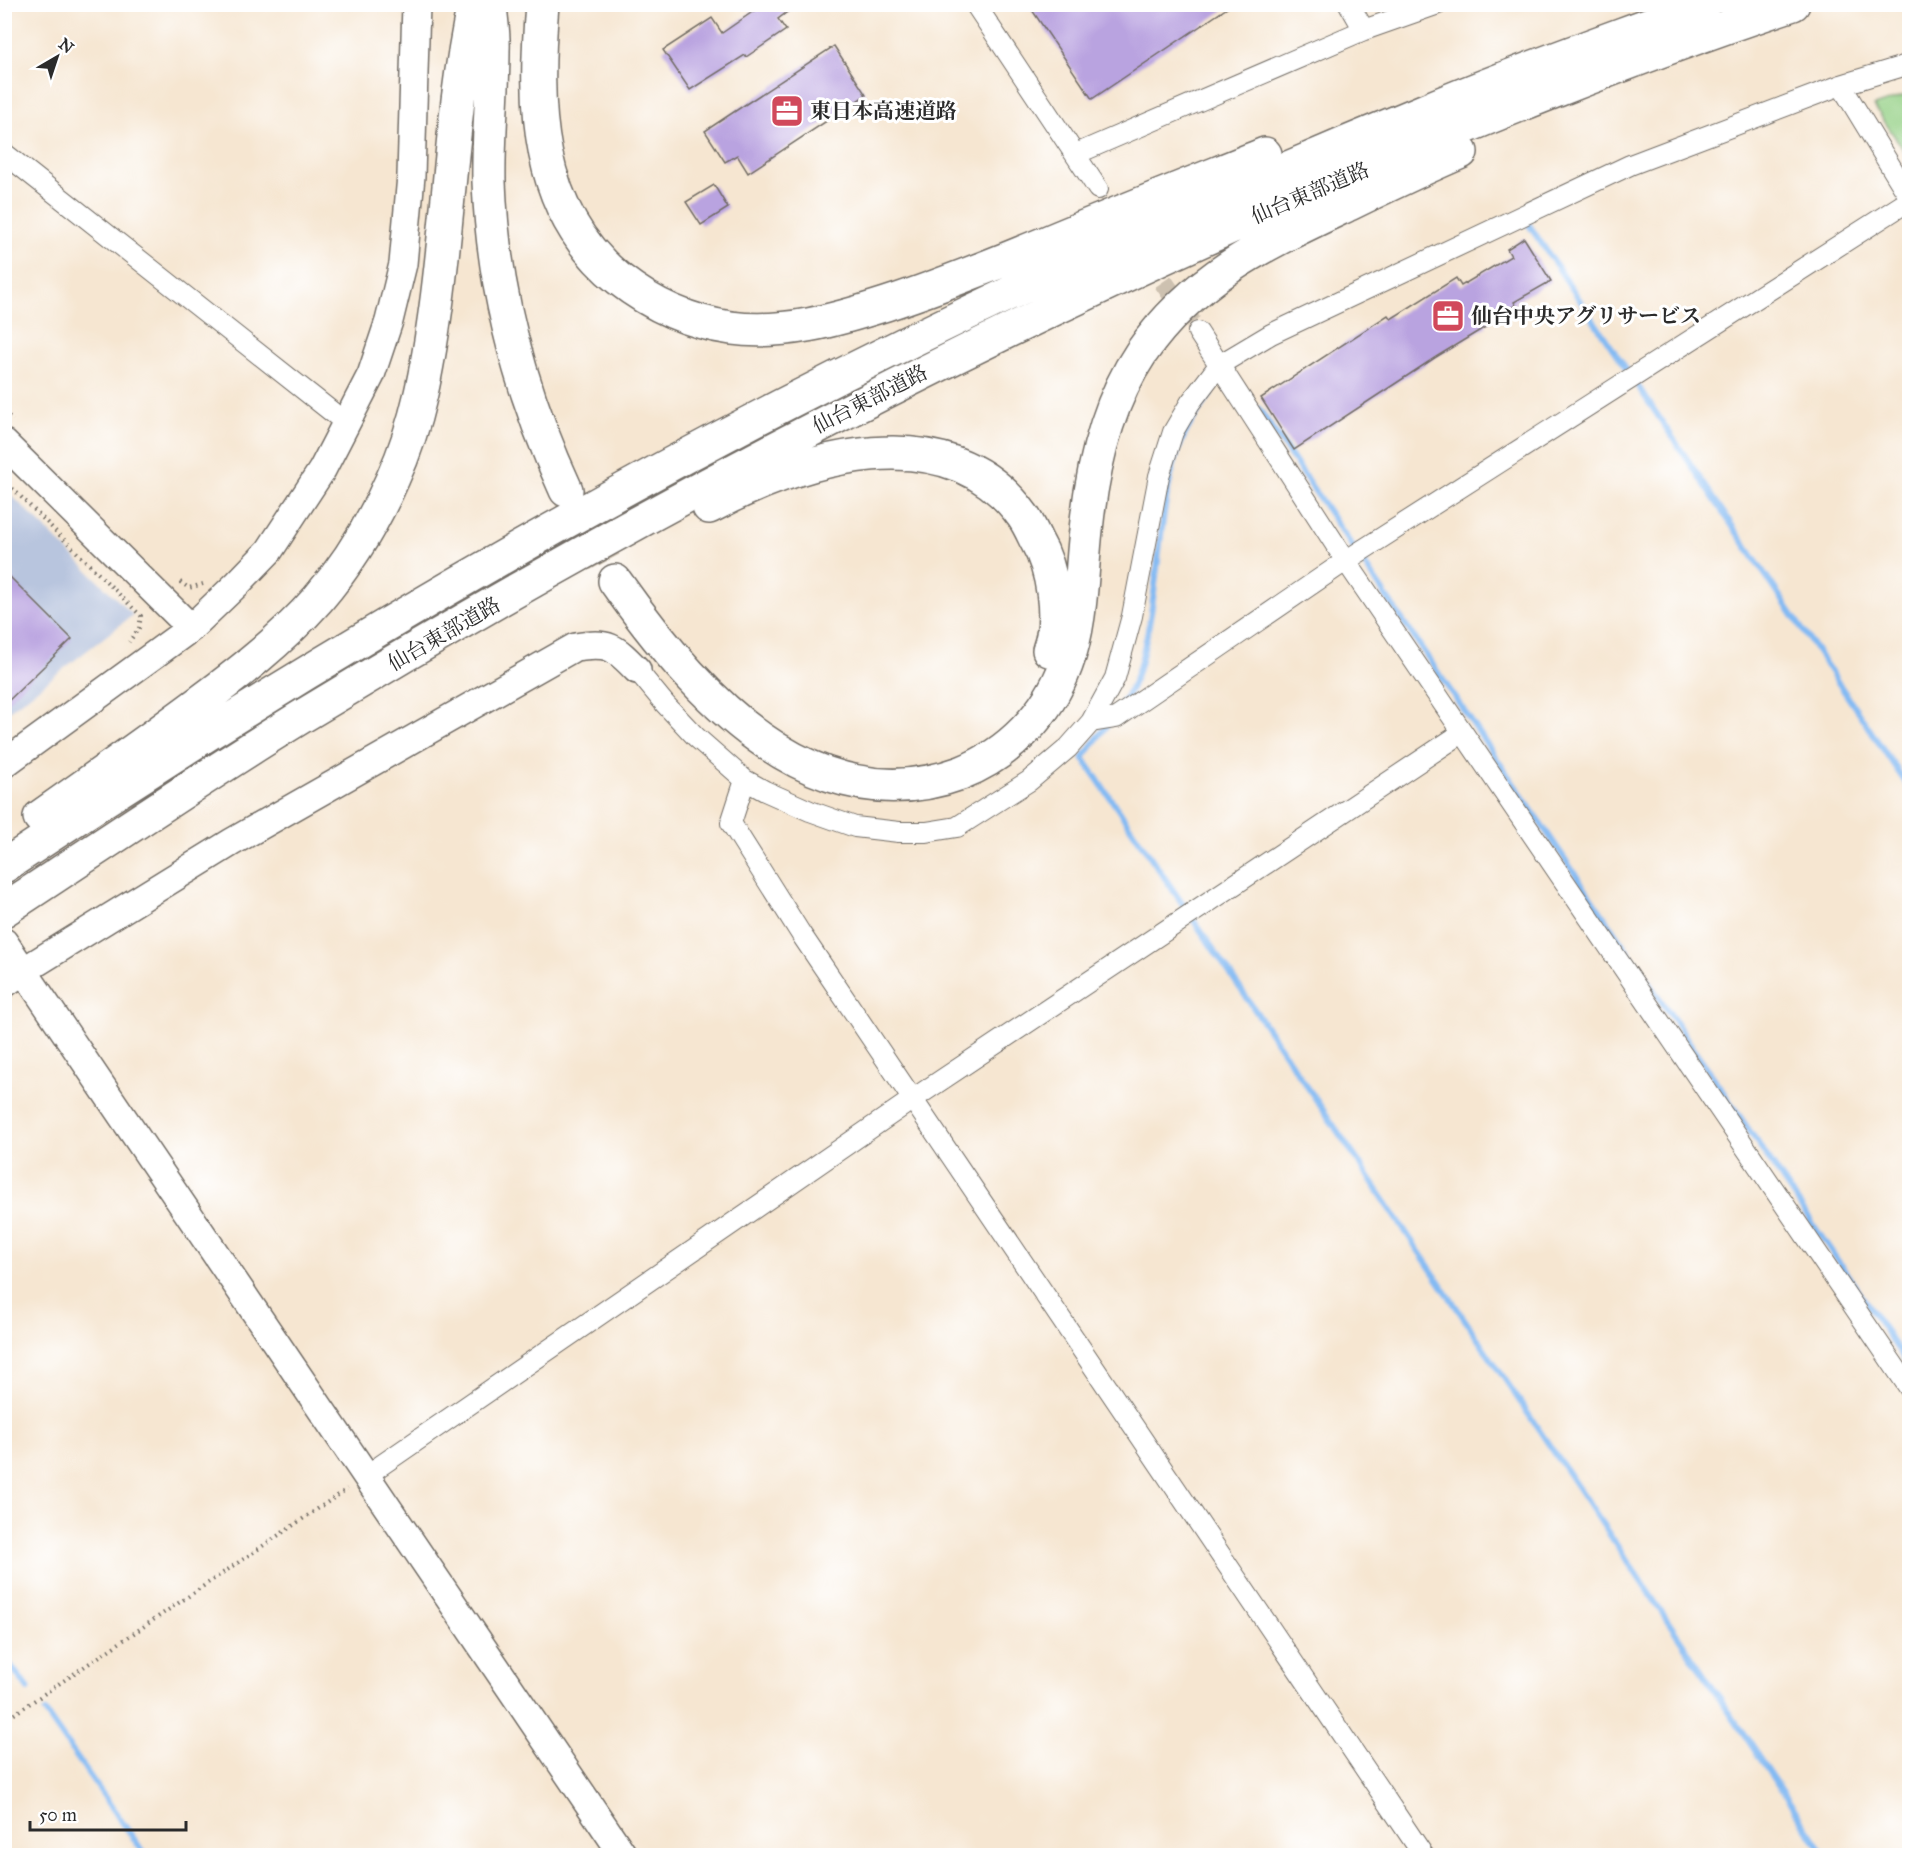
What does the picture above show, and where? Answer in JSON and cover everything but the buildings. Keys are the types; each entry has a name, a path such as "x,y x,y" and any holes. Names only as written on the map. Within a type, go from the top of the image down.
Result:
{"highway":[{"path":"490,4 492,29 507,96 507,184 522,298 535,352 569,452 575,485"},
{"path":"4,842 145,744 253,663 318,599 347,562 371,522 394,477 409,438 420,398 436,306 460,78 492,29 501,4"},
{"path":"492,29 522,4"},
{"path":"492,29 531,4"},
{"path":"492,29 542,4"},
{"path":"492,29 550,4"},
{"name":"仙台東部道路","path":"4,866 219,728 421,606 626,489 773,410 912,340 1134,235 1429,108 1704,4"},
{"path":"302,717 450,647 725,499 780,476 846,456 908,453 938,459 985,479 1003,494 1023,516 1039,545 1051,575 1055,609 1051,644 1040,676 1025,699 1007,720 982,740 956,753 923,762 891,765 860,762 827,753 794,738 764,718 730,689 624,575 658,639 715,702 772,747 798,762 826,774 860,783 890,786 918,785 977,766 1003,752 1025,731 1057,686 1067,663 1074,630 1092,484 1110,412 1140,355 1161,326 1184,302 1206,282 1238,260 1293,230 1453,155 1720,40 1782,8"},
{"name":"仙台東部道路","path":"4,910 175,796 302,717 569,562 800,435 927,370 1134,270 1444,135 1782,8"},
{"path":"492,29 540,120 553,187 568,220 587,248 618,278 663,309 698,321 732,328 765,329 797,327 838,320 923,292 1421,93 1562,57"}],"street":[{"path":"4,764 191,628 268,551 322,470 371,375 389,321 403,264 411,176 416,4"},
{"path":"975,4 1098,189"},
{"path":"1349,4 1364,30"},
{"path":"1076,154 1364,30 1438,4"},
{"path":"1103,720 1131,616 1159,476 1173,432 1190,403 1219,365 1271,334 1630,165 1841,85 1910,64"},
{"path":"14,978 232,842 575,647 597,644 613,648 638,670 665,704 696,737 746,780 810,811 855,827 899,832 926,832 957,827 1029,780 1103,720 1353,556 1910,199 1841,85"},
{"path":"4,153 346,423"},
{"path":"1198,332 1353,556 1462,733 1910,1389"},
{"path":"13,436 191,628"},
{"path":"367,1475 913,1099 1462,733"},
{"path":"746,780 731,823 801,934 1424,1856"},
{"path":"4,942 14,978 367,1475 624,1856"}],"path":[{"path":"4,412 13,436"},
{"path":"4,480 141,615 135,636 120,648"},
{"path":"177,580 189,588 220,580 238,583"},
{"path":"4,1721 367,1475"}],"shaded area":[{"path":"5,489 133,615 5,714"}],"green space":[{"path":"1910,94 1909,158 1874,106"}],"waterway":[{"path":"1527,222 1910,789"},
{"path":"1121,705 1132,686 1145,646 1164,512 1179,448 1193,419 1211,393"},
{"path":"1259,409 1910,1367"},
{"path":"1107,725 1083,758 1362,1167 1826,1856"},
{"path":"4,1656 28,1689"},
{"path":"45,1712 146,1856"}],"tunnel":[{"path":"1146,257 1198,332"},
{"path":"566,490 615,581"}],"place":[{"name":"東日本高速道路","path":"787,111"},
{"name":"仙台中央アグリサービス","path":"1448,316"}]}
